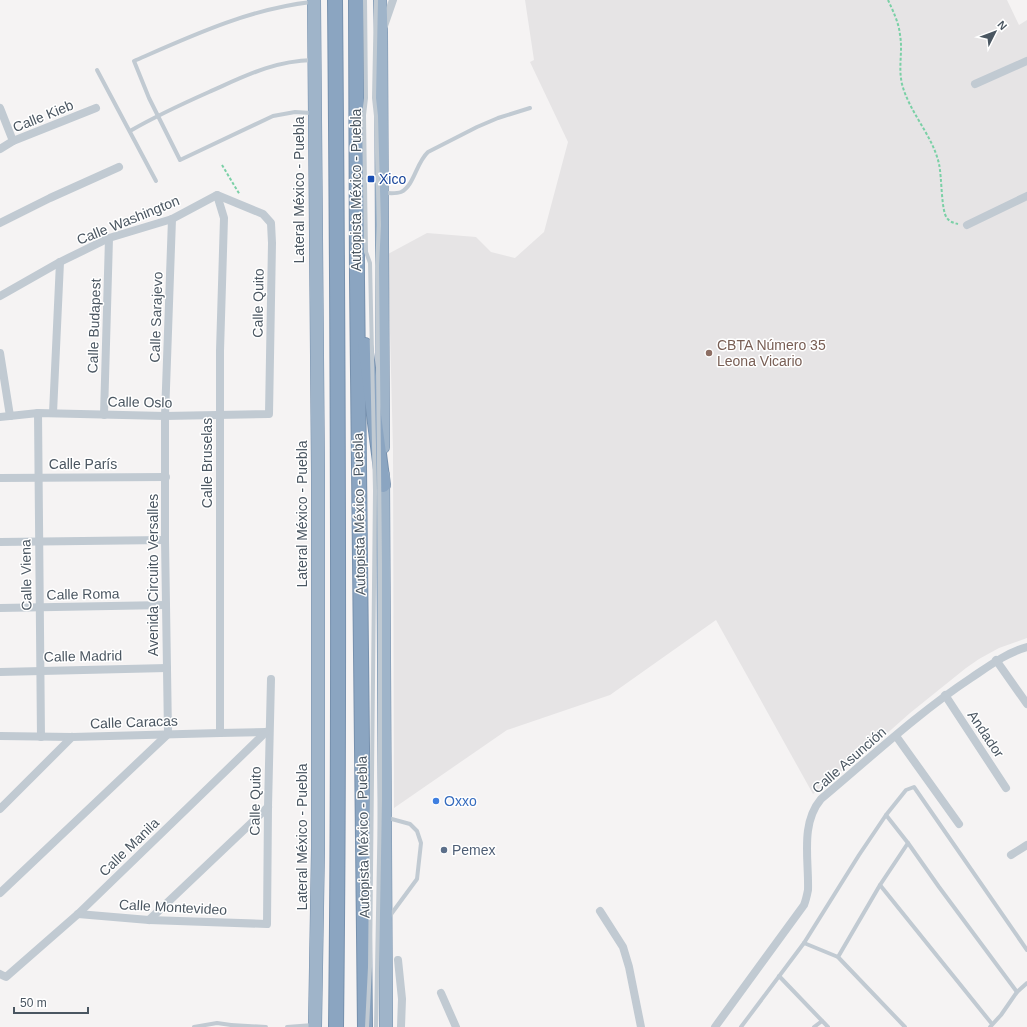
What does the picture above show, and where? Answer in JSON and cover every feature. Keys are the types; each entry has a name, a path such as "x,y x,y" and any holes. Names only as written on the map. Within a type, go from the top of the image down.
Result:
{"highway":[{"name":"Autopista México - Puebla","path":"335,0 338,479 338,857 336,1027"},
{"name":"Autopista México - Puebla","path":"356,0 357,280 366,1027"},
{"path":"380,0 386,1027"},
{"name":"Lateral México - Puebla","path":"314,1 318,808 315,1026"},
{"path":"357,280 383,485"}],"street":[{"path":"381,33 393,0"},
{"path":"975,84 1027,61"},
{"path":"0,108 13,141"},
{"name":"Calle Kieb","path":"0,149 13,141 96,108"},
{"path":"0,223 50,198 119,167"},
{"path":"217,194 247,207"},
{"name":"Calle Washington","path":"0,296 60,262 110,238 172,219 217,194"},
{"name":"Calle Bruselas","path":"217,194 224,218 220,351 220,733"},
{"path":"967,225 1027,196"},
{"name":"Calle Quito","path":"247,207 264,214 271,223 272,243 269,414"},
{"name":"Calle Sarajevo","path":"166,416 172,219"},
{"name":"Calle Budapest","path":"104,415 110,238"},
{"path":"53,413 60,262"},
{"path":"0,353 10,416"},
{"name":"Calle Oslo","path":"0,417 38,413 166,416 269,414"},
{"name":"Calle Viena","path":"38,413 41,737"},
{"name":"Avenida Circuito Versalles","path":"166,416 165,540 168,734"},
{"name":"Calle París","path":"0,478 166,477"},
{"path":"0,542 165,540"},
{"name":"Calle Roma","path":"0,608 166,605"},
{"name":"Calle Asunción","path":"715,1027 804,905 808,890 807,854 810,817 814,807 821,799 945,695 996,660 1019,649 1027,647"},
{"path":"996,660 1027,704"},
{"name":"Calle Madrid","path":"0,672 167,668"},
{"name":"Calle Quito","path":"267,924 268,732 271,679"},
{"name":"Andador","path":"945,695 1006,788"},
{"name":"Calle Caracas","path":"0,736 72,737 268,732"},
{"name":"Calle Manila","path":"3,975 78,914 268,732"},
{"path":"0,894 168,734"},
{"path":"896,736 959,824"},
{"path":"0,809 72,737"},
{"path":"0,800 9,800"},
{"path":"149,920 268,808"},
{"path":"1011,855 1027,845"},
{"path":"600,911 623,948 629,967 641,1027"},
{"name":"Calle Montevideo","path":"78,914 149,920 267,924"},
{"path":"398,960 402,999 401,1027"},
{"path":"441,993 456,1027"}],"lane":[{"path":"365,0 366,98 364,115 366,252 370,263 375,491 370,967 366,1027"},
{"path":"376,0 374,98 376,116 379,225 377,266 380,563 380,800 376,1027"},
{"path":"314,1 250,15 206,30 134,61 157,116 180,160 273,116 296,112 315,113"},
{"path":"130,131 157,116 261,69 297,61 314,60"},
{"path":"97,70 156,181"},
{"path":"382,193 400,192 410,185 422,158 428,152 477,127 498,118 530,108"},
{"path":"741,1027 804,943 886,815 906,790 914,787 1027,950"},
{"path":"886,815 1017,992"},
{"path":"384,817 410,824 417,831 421,843 417,879 385,922"},
{"path":"838,957 880,885 908,843"},
{"path":"880,885 991,1026 1017,992 1027,983"},
{"path":"804,943 838,957 905,1027"},
{"path":"779,976 828,1027"},
{"path":"814,1027 822,1021"},
{"path":"194,1027 217,1023 231,1026 264,1027"},
{"path":"287,1027 315,1026"}],"path":[{"path":"888,0 900,34 900,70 902,85 939,162 942,177 944,211 947,218 951,222 967,225"},
{"path":"222,165 247,207"}],"shaded area":[{"name":"CBTA Número 35 Leona Vicario","path":"525,0 1007,0 1019,25 1027,20 1027,638 999,648 966,668 813,794 716,620 610,695 507,730 394,808 393,449 388,254 427,233 476,237 491,252 515,258 544,232 568,142 530,62 534,60"}],"place":[{"name":"Xico","path":"371,179"},
{"name":"CBTA Número 35 Leona Vicario","path":"709,353"},
{"name":"Oxxo","path":"436,801"},
{"name":"Pemex","path":"444,850"}]}
